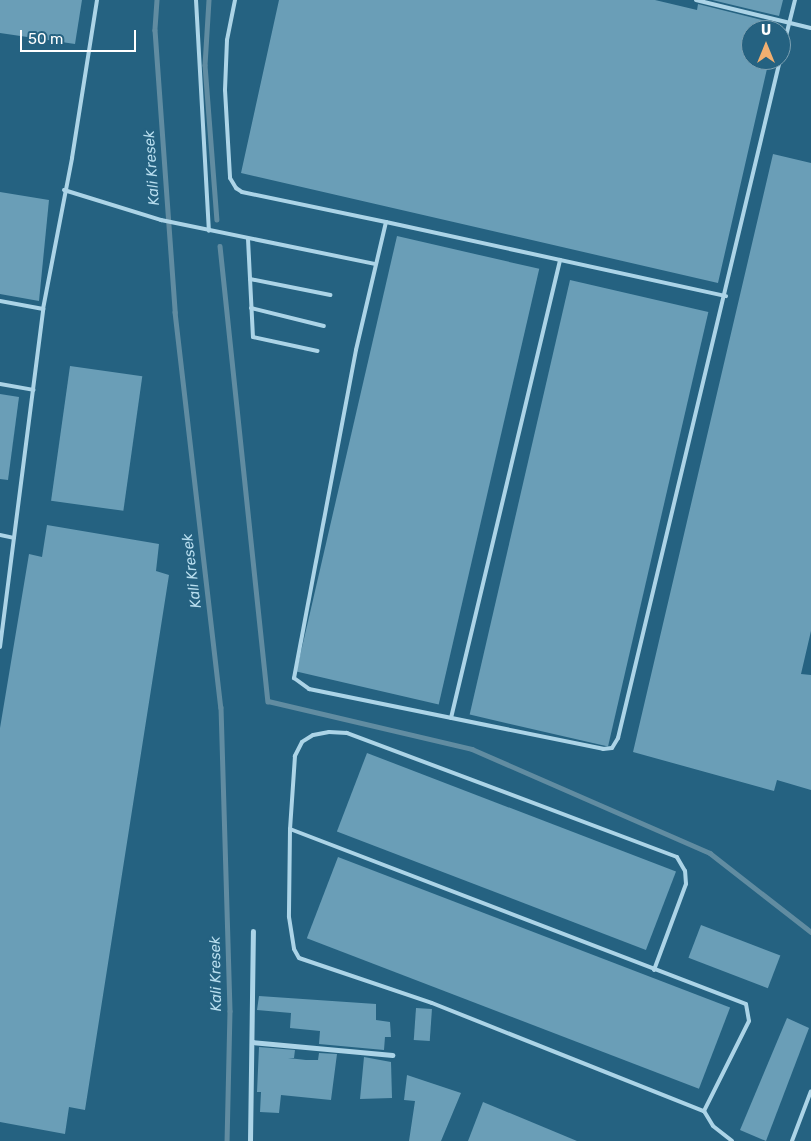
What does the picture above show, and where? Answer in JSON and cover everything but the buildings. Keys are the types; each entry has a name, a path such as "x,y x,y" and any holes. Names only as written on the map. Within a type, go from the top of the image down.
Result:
{"street":[{"path":"250,1141 254,931"},
{"path":"252,1042 392,1055"}],"lane":[{"path":"0,647 44,308 64,190 72,158 96,0"},
{"path":"196,0 209,231"},
{"path":"235,0 227,40 225,90 230,178 236,188 242,192 726,296"},
{"path":"696,0 781,20"},
{"path":"790,20 795,0"},
{"path":"791,23 811,28"},
{"path":"386,222 375,264 293,672 297,682 310,689 603,749 614,745 726,296 778,70"},
{"path":"64,190 161,220 375,264"},
{"path":"248,239 253,337 318,351"},
{"path":"451,718 560,260"},
{"path":"250,278 330,295"},
{"path":"0,300 44,308"},
{"path":"251,308 324,326"},
{"path":"0,384 33,390"},
{"path":"0,535 14,538"},
{"path":"654,970 686,884 685,871 677,857 347,733 329,732 312,736 302,742 295,756 290,829 289,916 294,949 299,958 432,1003 704,1111 713,1126 732,1141"},
{"path":"290,829 654,970 740,1001 749,1011 749,1021 704,1111"},
{"path":"792,1141 811,1090"}],"waterway":[{"name":"Kali Kresek","path":"157,0 155,30 175,312 221,707 230,1011 227,1141"},
{"path":"209,0 205,65 217,220"},
{"path":"220,246 268,701 472,749 710,853 811,932"}]}
